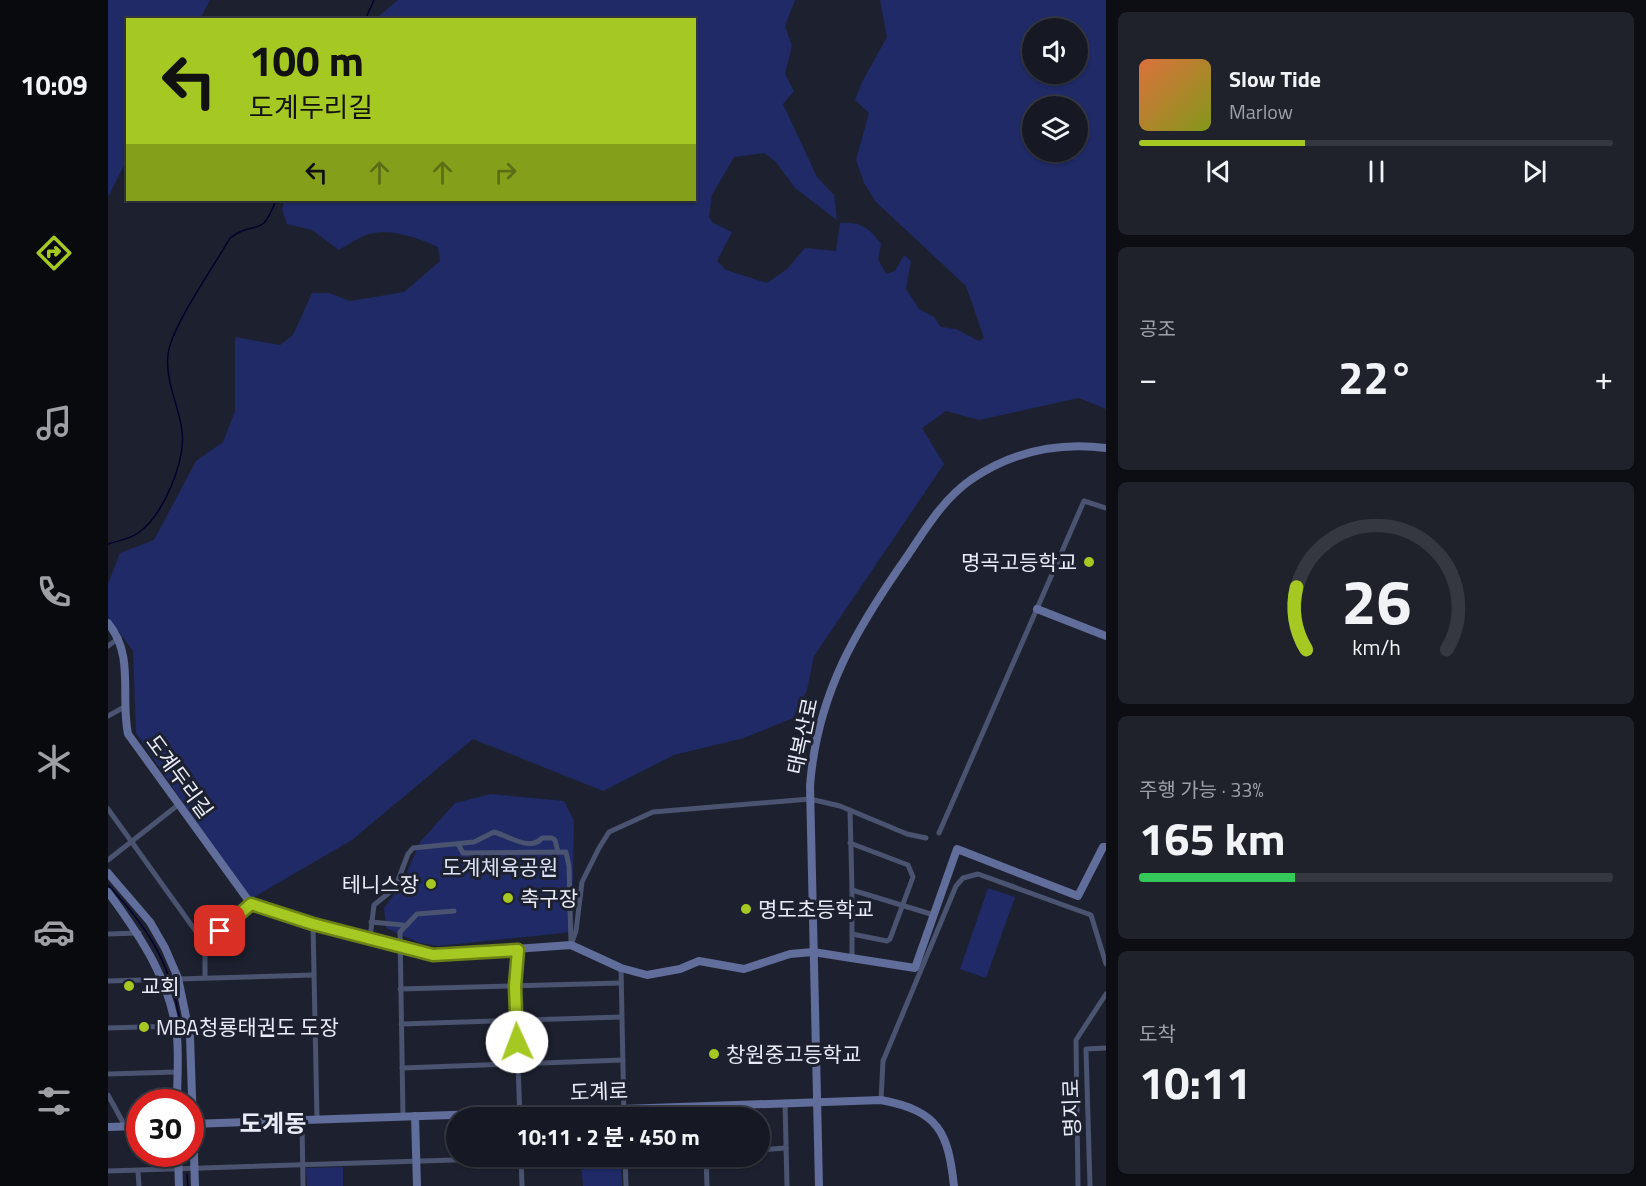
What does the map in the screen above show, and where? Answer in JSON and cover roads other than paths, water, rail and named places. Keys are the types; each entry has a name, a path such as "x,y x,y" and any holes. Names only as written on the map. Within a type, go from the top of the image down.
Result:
{"street":[{"name":"태복산로","path":"819,1186 810,798 812,753 833,680 866,615 941,508 971,480 1004,461 1044,448 1080,445 1106,448"},
{"path":"939,833 1084,501 1106,508"},
{"path":"1037,609 1106,636"},
{"name":"도계두리길","path":"108,623 119,638 125,654 128,734 251,904"},
{"path":"108,646 119,638"},
{"path":"108,716 126,706"},
{"path":"571,945 576,931 582,882 609,832 653,812 810,798 850,810 908,834 926,838"},
{"path":"108,860 178,805"},
{"path":"108,809 205,944 205,978"},
{"path":"850,810 852,958"},
{"path":"370,938 374,905 395,888 408,854 413,848 474,842 494,832 530,846 537,844 542,838 552,838 555,840 558,852"},
{"path":"850,843 908,865 913,877 887,941 852,934"},
{"path":"458,844 463,853 566,852 569,866 571,945"},
{"path":"205,944 251,904 313,924 433,955 571,945 621,968 647,975 672,971 699,961 744,969 790,954 813,952 915,968 957,849 1078,896 1105,845"},
{"path":"108,873 150,922 165,948 177,979 190,1036 191,1089"},
{"path":"881,1100 884,1061 956,886 963,878 978,874 1090,915 1106,964"},
{"path":"852,890 903,903 934,915"},
{"path":"108,892 139,933 165,979 177,1037 177,1089"},
{"path":"403,1116 400,932 403,925 417,914 454,911"},
{"path":"371,922 403,925"},
{"path":"313,924 317,1119"},
{"path":"108,934 139,933"},
{"path":"518,950 515,986 520,1107"},
{"path":"621,968 624,1107"},
{"path":"108,981 313,975"},
{"path":"400,989 621,983"},
{"path":"1078,1186 1076,1040 1106,993"},
{"path":"401,1024 621,1017"},
{"path":"108,1028 174,1026"},
{"path":"177,1037 190,1036"},
{"name":"명지로","path":"1090,1186 1086,1049 1106,1048"},
{"path":"402,1068 622,1060"},
{"path":"108,1074 177,1072"},
{"path":"108,1095 125,1126 108,1127"},
{"name":"도계로","path":"685,1107 881,1100 903,1104 934,1123 946,1139 954,1186"},
{"path":"785,1102 787,1186"},
{"path":"415,1116 417,1186"},
{"name":"도계로","path":"204,1124 446,1116"},
{"path":"302,1120 303,1186"},
{"path":"770,1149 786,1148"},
{"path":"108,1171 446,1161"},
{"path":"179,1167 179,1186"},
{"path":"521,1167 522,1186"},
{"path":"625,1167 626,1186"},
{"path":"706,1167 707,1186"},
{"path":"194,1169 195,1186"},
{"path":"138,1171 139,1186"}],"waterway":[{"path":"366,18 374,0"},
{"path":"108,544 131,537 147,525 164,501 176,472 182,431 168,375 168,355 176,329 230,238 246,229 261,225 271,213 276,201"},
{"path":"108,885 137,919 158,953 173,989 182,1033"},
{"path":"187,1174 188,1186"}],"place":[{"name":"명곡고등학교","path":"1089,562"},
{"name":"테니스장","path":"431,884"},
{"name":"축구장","path":"508,898"},
{"name":"명도초등학교","path":"746,909"},
{"name":"교회","path":"129,986"},
{"name":"MBA청룡태권도 도장","path":"144,1027"},
{"name":"창원중고등학교","path":"714,1054"}],"district":[{"name":"도계동","path":"273,1123"}],"park label":[{"name":"도계체육공원","path":"500,867"}]}
